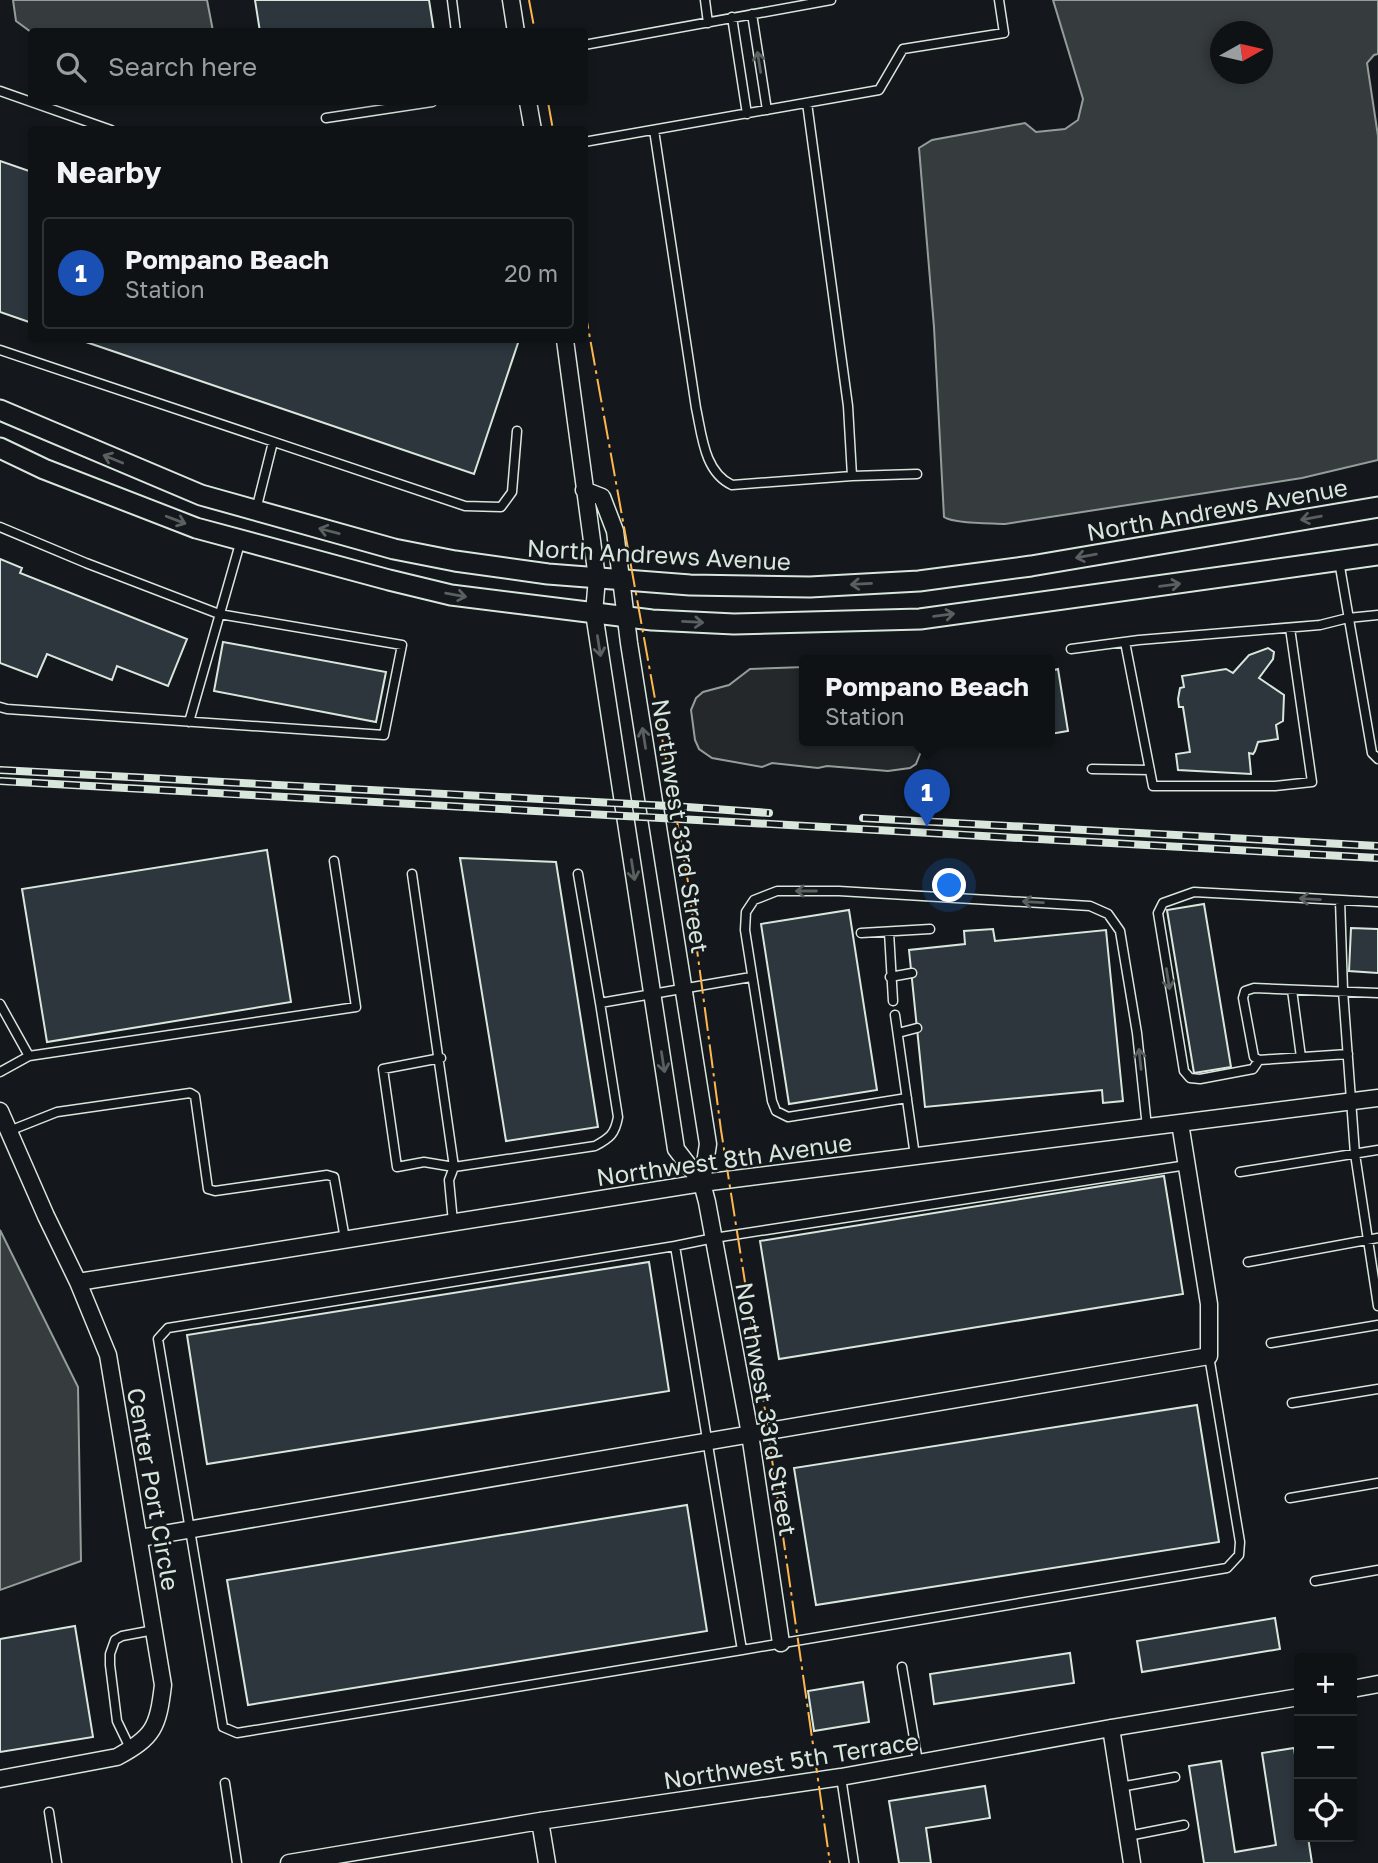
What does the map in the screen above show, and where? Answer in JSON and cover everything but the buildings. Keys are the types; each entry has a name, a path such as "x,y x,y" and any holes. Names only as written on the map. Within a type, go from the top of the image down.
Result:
{"street":[{"path":"511,0 515,28"},
{"path":"529,105 532,126"},
{"name":"Northwest 33rd Street","path":"565,343 597,578 594,613 676,1149 702,1183"},
{"name":"North Andrews Avenue","path":"0,410 201,495 394,549 548,574 690,585 810,587 919,581 1031,566 1378,507"},
{"path":"0,448 44,469 196,528 240,540 451,595 625,616 734,624 813,624 920,618 1378,555"},
{"name":"Northwest 33rd Street","path":"584,490 602,497 615,531 625,616 708,1144 702,1183 750,1433 781,1643"},
{"name":"Northwest 8th Avenue","path":"78,1282 702,1183 1378,1098"},
{"name":"Center Port Circle","path":"0,1111 78,1282 108,1355 163,1685 160,1717 144,1742 131,1750 117,1757 0,1779"},
{"path":"140,1538 1209,1356 1209,1304 1180,1123"},
{"path":"1357,1688 1378,1684"},
{"name":"Northwest 5th Terrace","path":"289,1863 540,1821 841,1777 1294,1698"},
{"path":"1111,1728 1132,1863"},
{"path":"540,1821 547,1863"}],"lane":[{"path":"452,0 456,28"},
{"path":"705,0 709,23"},
{"path":"588,44 831,0"},
{"path":"588,141 879,90 903,49 1004,33 999,0"},
{"path":"752,14 767,110"},
{"path":"732,17 747,114"},
{"path":"0,91 28,101"},
{"path":"807,103 848,406 852,477"},
{"path":"40,105 100,126"},
{"path":"326,118 412,105"},
{"path":"654,130 696,408 705,452 723,481 732,485 917,474"},
{"path":"0,350 465,506 501,507 512,492 517,431"},
{"path":"256,510 273,442"},
{"path":"0,527 219,614 402,645 384,735 20,710 0,706"},
{"path":"189,722 240,540"},
{"path":"1339,561 1372,753 1378,759"},
{"path":"1071,649 1320,625 1348,618 1378,615"},
{"path":"1125,642 1153,786 1275,786 1312,782 1290,628"},
{"path":"1092,769 1150,771"},
{"path":"0,1072 29,1056 356,1007 334,862"},
{"path":"412,874 441,1058 454,1167 449,1180 453,1222"},
{"path":"441,1058 383,1069 397,1167 424,1162 454,1167 594,1146 610,1139 616,1131 618,1118 578,874"},
{"path":"907,1098 788,1116 776,1111 772,1101 745,930 746,912 754,900 777,891 839,891 1090,906 1108,914 1120,931 1137,1034 1147,1127"},
{"path":"1259,1060 1253,1069 1200,1079 1190,1078 1184,1071 1158,913 1163,903 1194,892 1378,902"},
{"path":"1340,900 1342,991 1355,1154 1378,1306"},
{"path":"861,933 930,929"},
{"path":"889,932 893,1001"},
{"path":"890,977 912,973"},
{"path":"600,1003 751,976"},
{"path":"1348,1054 1259,1060 1254,1057 1243,998 1245,991 1254,988 1378,993"},
{"path":"1292,990 1301,1057"},
{"path":"0,1004 29,1056"},
{"path":"895,1015 915,1156"},
{"path":"898,1033 917,1028"},
{"path":"9,1130 57,1112 190,1093 195,1096 208,1189 215,1191 327,1175 334,1177 345,1240"},
{"path":"1240,1172 1378,1150"},
{"path":"1187,1165 714,1238 168,1328 158,1339 223,1727 237,1733 1227,1568 1239,1555 1240,1542 1209,1356"},
{"path":"1248,1262 1378,1238"},
{"path":"675,1246 742,1650"},
{"path":"1271,1343 1378,1325"},
{"path":"1293,1403 1378,1389"},
{"path":"1290,1498 1378,1483"},
{"path":"1315,1581 1378,1570"},
{"path":"131,1750 117,1721 110,1654 115,1640 122,1636 155,1630"},
{"path":"902,1667 918,1762"},
{"path":"841,1777 855,1863"},
{"path":"1120,1787 1175,1777"},
{"path":"225,1783 237,1863"},
{"path":"49,1812 57,1863"},
{"path":"1128,1836 1184,1825"}],"shaded area":[{"path":"13,0 207,0 212,28 28,30 16,21"},
{"path":"1053,0 1378,0 1378,54 1367,63 1378,136 1378,460 1302,478 1005,524 964,522 944,517 934,327 919,148 932,140 1025,123 1036,132 1065,129 1078,120 1083,99"},
{"path":"799,667 799,746 937,746 922,749 916,764 910,768 888,771 772,763 762,767 712,758 699,749 695,740 691,710 696,698 703,692 729,685 750,669"},
{"path":"0,1230 78,1387 81,1561 0,1590"}],"railway":[{"path":"0,770 769,813"},
{"path":"0,781 1378,858"},
{"path":"863,818 1378,846"}],"power":[{"path":"529,0 534,28"},
{"path":"549,105 552,126"},
{"path":"588,327 688,882 721,1130 762,1390 830,1863"}],"place":[{"name":"Pompano Beach","path":"927,827"}]}
